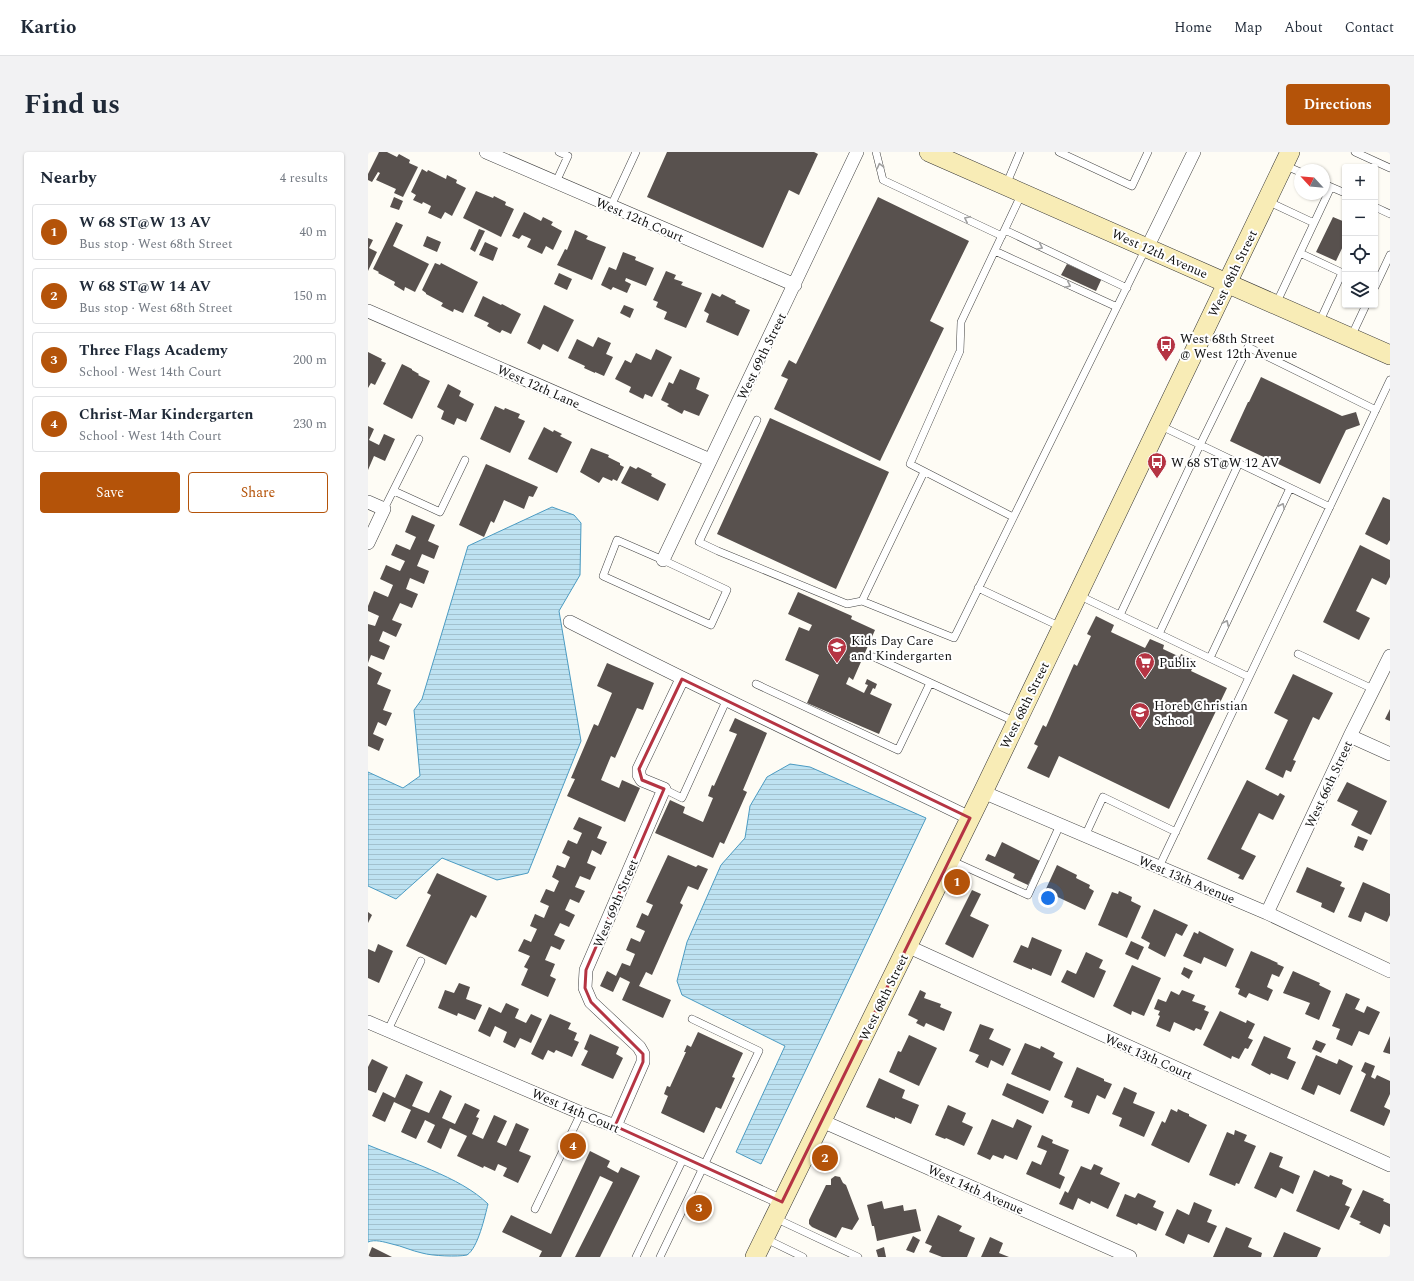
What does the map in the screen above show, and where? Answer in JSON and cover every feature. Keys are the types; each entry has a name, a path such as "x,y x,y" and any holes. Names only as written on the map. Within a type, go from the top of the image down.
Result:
{"main road":[{"name":"West 12th Avenue","path":"929,152 1390,354"},
{"name":"West 68th Street","path":"755,1257 983,792 1267,201 1291,163"}],"street":[{"name":"West 12th Court","path":"486,152 795,285"},
{"name":"West 69th Street","path":"663,560 857,152"},
{"path":"1147,248 1194,152"},
{"name":"West 12th Lane","path":"368,311 710,460"},
{"path":"368,502 384,509 368,543"},
{"path":"570,622 682,679 727,699 970,818"},
{"name":"West 66th Street","path":"1267,913 1350,736 1390,656"},
{"path":"664,789 642,780 639,775 639,769 682,679"},
{"path":"1350,736 1390,754"},
{"name":"West 69th Street","path":"614,1126 643,1062 643,1054 639,1047 591,1002 584,988 586,970 664,789"},
{"name":"West 13th Avenue","path":"983,792 1267,913 1390,971"},
{"name":"West 13th Court","path":"907,946 1390,1165"},
{"name":"West 14th Court","path":"368,1022 614,1126 704,1166 778,1210"},
{"name":"West 14th Avenue","path":"822,1121 1130,1257"}],"lane":[{"path":"556,182 568,156 559,152"},
{"path":"611,206 636,152"},
{"path":"876,152 883,180 1127,288"},
{"path":"1005,186 1020,152"},
{"path":"1059,152 1132,186 1148,152"},
{"path":"1355,152 1390,168"},
{"path":"1330,186 1342,192"},
{"path":"1013,517 910,464 960,351 961,322 1022,193"},
{"path":"1276,304 1314,223 1322,200"},
{"path":"1267,201 1314,223"},
{"path":"1378,208 1390,214"},
{"path":"757,420 699,542 846,604 862,601 954,638 1147,248"},
{"path":"994,252 1117,307"},
{"path":"1300,253 1342,273"},
{"path":"1378,281 1390,255"},
{"path":"1319,323 1342,278"},
{"path":"1351,337 1365,308"},
{"path":"1120,615 1248,347 1376,410"},
{"path":"1159,867 1390,380"},
{"path":"1159,425 1330,507"},
{"path":"384,509 419,439"},
{"path":"394,491 440,512 466,460"},
{"path":"1159,634 1239,463"},
{"path":"862,601 924,472"},
{"path":"1210,658 1290,488"},
{"path":"617,540 663,560 727,590 711,625 603,576 617,540"},
{"path":"978,588 1062,627"},
{"path":"1077,595 1249,677"},
{"path":"1298,654 1373,689"},
{"path":"874,657 1016,722"},
{"path":"756,684 898,750 930,683"},
{"path":"664,789 682,798 727,699"},
{"path":"1085,836 1103,797 1176,832"},
{"path":"950,860 1028,895 1060,825"},
{"path":"388,1030 421,961"},
{"path":"660,1257 759,1050 692,1019"},
{"path":"535,1209 581,1113"},
{"path":"636,1257 684,1157"},
{"path":"778,1210 858,1257"},
{"path":"764,1238 803,1257"}],"highlighted area":[{"path":"682,679 970,818 782,1202 615,1126 643,1062 643,1054 591,1002 585,988 586,970 664,789 642,780 639,769"}],"water":[{"path":"552,507 574,515 581,523 580,575 559,611 581,741 528,873 497,880 442,858 396,899 368,886 368,772 403,788 420,776 414,710 422,699 468,546"},
{"path":"790,764 810,767 926,818 761,1164 736,1152 785,1046 682,995 677,981 687,942 721,865 745,838 750,806 767,777"},
{"path":"368,1145 448,1177 477,1194 488,1204 478,1239 467,1255 432,1255 383,1242 368,1242"}],"building":[{"path":"379,152 387,152 397,157 399,154 410,160 409,163 418,167 403,197 394,193 396,189 376,180 380,173 378,172 372,182 368,180 368,174"},
{"path":"667,152 814,152 818,154 799,195 789,190 763,248 647,197"},
{"path":"422,169 427,172 428,170 446,179 447,175 457,180 456,183 466,188 452,216 445,212 441,219 428,213 431,206 423,202 422,204 413,200 416,195 411,192"},
{"path":"476,191 493,198 494,196 506,202 505,205 514,209 501,237 463,218"},
{"path":"394,197 403,201 399,210 390,207"},
{"path":"878,197 969,241 930,321 944,328 880,461 774,409 788,379 781,376 789,360 796,364"},
{"path":"524,212 541,221 543,217 553,222 551,225 562,231 553,250 546,246 542,254 527,247 531,239 522,235 519,239 512,236"},
{"path":"1333,217 1342,221 1342,248 1336,261 1316,252"},
{"path":"396,222 403,225 393,246 429,264 415,292 405,287 404,291 394,285 395,282 373,269"},
{"path":"479,229 485,231 475,252 470,249"},
{"path":"575,230 588,236 586,239 606,247 592,280 557,265 565,249 567,250"},
{"path":"427,236 441,242 437,252 423,246"},
{"path":"368,238 373,240 369,248 377,252 368,271"},
{"path":"485,242 498,248 493,261 479,255"},
{"path":"623,252 636,257 635,260 654,268 646,286 626,278 625,281 631,284 627,293 613,287 611,290 601,285 609,267 616,270"},
{"path":"435,263 440,265 441,263 478,282 463,313 454,309 453,312 441,306 443,303 426,294 422,290"},
{"path":"1067,264 1102,278 1096,291 1061,275"},
{"path":"666,271 676,275 674,279 683,282 681,285 702,293 686,328 664,319 667,312 656,307 658,302 653,300"},
{"path":"559,273 572,279 567,290 554,284"},
{"path":"712,293 720,297 722,294 736,301 735,303 750,310 738,336 706,322 709,314 704,311"},
{"path":"483,296 521,314 511,334 502,330 500,333 487,326 489,323 474,316"},
{"path":"544,305 574,320 558,352 543,344 540,350 527,343"},
{"path":"624,305 634,309 630,318 620,313"},
{"path":"598,337 611,343 606,354 613,357 604,376 584,368 585,366 568,358 577,339 593,347"},
{"path":"656,349 672,357 652,397 645,394 643,399 629,392 631,387 615,379 625,360 631,363 636,353 651,360"},
{"path":"368,352 382,359 381,361 386,363 375,385 371,383 368,388"},
{"path":"402,364 430,381 412,419 383,404"},
{"path":"680,369 700,378 696,389 709,395 699,416 684,410 682,414 667,406 669,404 661,400 669,382 673,384"},
{"path":"1261,377 1342,416 1356,412 1360,425 1346,430 1320,484 1230,441"},
{"path":"448,384 461,391 459,396 474,404 466,422 457,418 454,425 441,419 444,411 437,407"},
{"path":"495,406 520,414 518,418 525,421 510,453 480,439"},
{"path":"770,418 889,472 836,589 717,534"},
{"path":"368,426 374,429 369,440 379,445 384,434 395,439 385,461 374,456 368,470"},
{"path":"544,427 553,432 554,430 562,434 560,436 572,442 557,473 528,459"},
{"path":"591,448 609,455 608,457 620,463 620,465 624,467 617,481 613,479 612,481 603,477 599,483 580,472"},
{"path":"486,464 538,487 533,497 529,496 524,509 504,500 494,523 491,521 484,537 459,525"},
{"path":"630,466 636,469 638,467 652,474 651,476 666,484 658,501 621,483"},
{"path":"1383,497 1390,500 1390,540 1387,545 1365,534"},
{"path":"412,515 435,525 428,541 439,546 434,559 422,554 417,566 429,571 424,584 410,578 406,589 418,594 412,608 400,603 392,620 402,624 396,637 383,631 379,641 390,646 384,660 371,655 368,663 368,624 375,626 379,616 368,611 368,606 374,591 388,597 393,585 380,579 386,565 400,571 405,561 391,555 396,544 410,550 416,537 405,532"},
{"path":"1360,545 1390,560 1390,577 1386,585 1372,578 1356,611 1370,618 1359,640 1323,622"},
{"path":"798,592 852,616 851,619 875,630 853,680 849,677 846,684 864,693 868,685 865,684 867,679 877,684 875,689 873,688 870,694 892,704 879,734 807,703 819,675 785,660 799,627 809,631 812,625 788,614"},
{"path":"1096,616 1114,625 1111,632 1145,648 1150,639 1164,645 1163,649 1180,657 1181,654 1196,661 1191,671 1227,688 1169,809 1059,756 1049,778 1027,768 1038,746 1034,744 1043,725 1046,727 1074,664 1077,666 1091,636 1087,634"},
{"path":"607,663 654,683 643,710 637,708 615,758 611,756 601,780 619,788 622,780 640,788 625,822 567,796 575,779 571,778 594,724 598,726 612,693 597,686"},
{"path":"368,666 382,673 377,684 391,690 383,710 392,713 386,726 378,722 373,734 384,739 379,751 368,746"},
{"path":"1293,674 1333,693 1319,720 1313,717 1293,760 1296,761 1291,772 1286,770 1283,778 1265,769 1288,720 1274,713"},
{"path":"1390,709 1390,721 1385,719"},
{"path":"735,718 767,733 743,790 747,792 724,844 720,842 713,858 655,833 670,800 685,807 683,813 703,822 713,798 708,796 712,785 714,786 737,734 729,731"},
{"path":"1247,780 1278,796 1280,793 1285,796 1273,820 1259,813 1241,849 1256,856 1243,880 1238,878 1240,875 1207,859"},
{"path":"1347,782 1387,801 1371,835 1351,825 1358,811 1337,801"},
{"path":"579,817 602,827 597,838 607,842 601,855 592,850 587,863 596,867 590,880 580,876 575,887 585,891 579,903 570,899 565,910 575,915 569,927 560,923 554,935 565,940 560,950 551,946 545,960 555,964 550,976 556,979 548,997 521,985 528,969 524,967 530,956 518,951 524,939 531,942 537,929 530,926 535,914 544,918 549,906 540,902 546,889 554,892 559,881 552,877 557,865 565,868 570,857 562,853 568,840 577,844 582,833 573,829"},
{"path":"1358,836 1368,840 1363,851 1354,847"},
{"path":"1002,842 1040,861 1028,885 1013,878 1015,874 985,860 988,854 995,857"},
{"path":"668,855 696,867 698,865 708,869 698,890 688,886 680,903 683,905 652,975 646,972 639,986 671,1000 663,1018 622,1000 630,982 620,977 613,992 600,986 607,971 616,976 622,963 630,966 635,954 626,950 631,938 640,942 645,931 636,927 642,913 648,916 653,905 646,902"},
{"path":"1057,865 1077,875 1076,878 1090,885 1089,888 1094,891 1085,910 1045,891"},
{"path":"1307,867 1342,882 1340,886 1345,888 1334,913 1321,907 1322,903 1296,892"},
{"path":"437,873 487,896 476,918 471,915 446,965 406,946 431,895 427,893"},
{"path":"1363,882 1390,894 1390,915 1387,922 1365,912 1361,922 1348,917"},
{"path":"972,890 981,894 970,916 989,925 973,958 945,944"},
{"path":"1119,891 1132,897 1131,901 1141,906 1127,938 1098,925 1112,892 1118,894"},
{"path":"1154,909 1188,925 1182,936 1176,933 1165,957 1148,948 1150,943 1141,938"},
{"path":"368,912 372,915 368,923"},
{"path":"1199,931 1234,949 1226,967 1204,957 1201,964 1183,956 1194,932 1198,934"},
{"path":"1032,937 1062,950 1051,976 1013,962 1021,945 1028,948"},
{"path":"1131,941 1144,947 1138,960 1125,954"},
{"path":"378,944 393,951 379,983 368,978 368,949 375,952"},
{"path":"1251,951 1284,967 1279,977 1272,974 1267,987 1273,990 1268,1001 1249,993 1246,998 1238,994 1240,989 1235,987"},
{"path":"1086,952 1103,960 1099,968 1106,971 1094,998 1061,982 1067,970 1076,974"},
{"path":"1132,965 1161,978 1144,1016 1132,1011 1131,1015 1113,1006"},
{"path":"1184,967 1193,971 1189,979 1181,974"},
{"path":"1293,971 1320,983 1319,985 1331,991 1319,1020 1305,1014 1310,1003 1283,993"},
{"path":"459,983 470,987 466,999 482,1005 475,1020 458,1013 457,1016 438,1008 445,990 454,993"},
{"path":"920,990 926,993 924,998 941,1004 940,1007 952,1012 944,1031 926,1023 924,1027 916,1023 918,1020 908,1015"},
{"path":"1182,990 1195,995 1192,1001 1206,1006 1204,1010 1209,1012 1201,1030 1196,1028 1194,1031 1174,1022 1170,1032 1156,1026 1160,1016 1158,1015 1160,1011 1154,1009 1158,999 1166,1002 1171,991 1179,995"},
{"path":"1346,993 1360,999 1355,1009 1364,1013 1367,1006 1380,1012 1369,1035 1359,1031 1352,1046 1336,1039 1340,1029 1332,1026"},
{"path":"506,1003 519,1009 515,1018 526,1023 531,1014 542,1019 531,1043 520,1038 515,1048 503,1042 507,1032 495,1026 490,1037 478,1031 489,1007 501,1013"},
{"path":"1220,1011 1246,1023 1247,1020 1255,1024 1248,1038 1253,1040 1248,1049 1245,1048 1239,1059 1232,1056 1231,1059 1203,1045"},
{"path":"550,1014 571,1023 568,1029 577,1033 574,1040 579,1042 572,1057 556,1050 554,1053 548,1050 543,1060 531,1054"},
{"path":"980,1024 994,1029 989,1039 1011,1049 1003,1066 991,1060 988,1068 975,1062 979,1055 969,1051"},
{"path":"698,1032 743,1053 732,1077 735,1078 721,1109 716,1107 704,1133 661,1113 668,1096 664,1094 667,1086 670,1087 686,1052 684,1052 687,1045 691,1047"},
{"path":"590,1034 619,1047 616,1054 623,1058 613,1079 581,1065 588,1051 584,1049"},
{"path":"909,1035 937,1048 919,1086 889,1072 898,1051 901,1052"},
{"path":"1264,1036 1291,1048 1287,1058 1296,1062 1288,1080 1271,1073 1270,1075 1251,1065"},
{"path":"1390,1036 1390,1054 1383,1052"},
{"path":"1316,1040 1326,1044 1321,1053 1312,1049"},
{"path":"1025,1043 1040,1049 1041,1046 1055,1053 1053,1057 1063,1062 1050,1091 1011,1074"},
{"path":"1316,1055 1337,1064 1339,1059 1353,1066 1340,1095 1318,1085 1314,1095 1301,1089"},
{"path":"372,1059 388,1067 376,1093 368,1090 368,1067"},
{"path":"1365,1062 1375,1066 1371,1077 1375,1079 1377,1075 1390,1081 1390,1094 1384,1107 1390,1110 1390,1112 1384,1126 1350,1111 1366,1074 1361,1071"},
{"path":"1077,1067 1112,1084 1105,1099 1097,1095 1089,1114 1071,1107 1073,1101 1064,1097"},
{"path":"406,1074 423,1082 412,1106 429,1113 440,1090 452,1096 442,1118 455,1124 465,1103 480,1110 476,1117 479,1118 472,1134 483,1139 494,1115 507,1121 497,1142 506,1146 516,1123 529,1129 519,1151 531,1156 518,1183 503,1176 507,1168 498,1164 495,1171 484,1166 483,1168 457,1156 467,1136 450,1128 441,1149 427,1142 435,1125 425,1120 416,1139 401,1132 411,1110 394,1102 385,1122 372,1116 383,1092 395,1098"},
{"path":"879,1078 905,1090 902,1098 919,1105 911,1124 866,1107"},
{"path":"1007,1083 1049,1101 1043,1114 1002,1095"},
{"path":"1124,1087 1137,1093 1133,1103 1155,1112 1144,1137 1119,1126 1122,1118 1112,1114"},
{"path":"948,1105 966,1113 962,1122 973,1127 964,1146 935,1135"},
{"path":"1171,1109 1177,1112 1178,1109 1207,1125 1189,1163 1151,1145 1162,1121 1165,1123"},
{"path":"992,1119 1013,1128 1017,1119 1032,1126 1017,1160 1005,1155 1003,1159 993,1155 990,1160 977,1154"},
{"path":"1235,1130 1247,1135 1244,1141 1256,1146 1239,1184 1236,1183 1235,1186 1209,1175 1227,1132 1234,1135"},
{"path":"1042,1135 1053,1140 1052,1143 1069,1150 1059,1174 1065,1177 1060,1189 1026,1174 1032,1161 1041,1165 1047,1151 1037,1147"},
{"path":"590,1151 610,1161 607,1167 618,1173 621,1167 640,1176 600,1257 575,1257 613,1182 600,1176 561,1257 539,1257 542,1251 502,1232 511,1215 551,1234"},
{"path":"1270,1152 1283,1157 1279,1167 1300,1176 1293,1194 1281,1188 1276,1198 1254,1188"},
{"path":"1094,1164 1103,1168 1100,1174 1120,1183 1108,1209 1091,1201 1090,1204 1078,1198 1073,1210 1059,1204 1065,1191 1068,1193 1081,1166 1091,1170"},
{"path":"1314,1170 1329,1177 1330,1175 1343,1180 1342,1184 1352,1189 1345,1205 1350,1207 1339,1230 1296,1211"},
{"path":"835,1176 840,1177 846,1185 859,1219 852,1230 842,1227 836,1238 812,1227 809,1224 809,1220 826,1185 831,1185 831,1179"},
{"path":"1363,1190 1384,1199 1383,1201 1390,1204 1390,1227 1384,1224 1380,1234 1359,1224 1361,1222 1350,1217"},
{"path":"1138,1193 1156,1201 1153,1207 1164,1212 1156,1231 1116,1216 1125,1194 1135,1198"},
{"path":"882,1201 884,1209 903,1205 904,1211 916,1209 921,1231 877,1241 867,1205"},
{"path":"1194,1202 1212,1210 1207,1222 1217,1226 1209,1243 1188,1234 1184,1244 1165,1235 1177,1209 1189,1215"},
{"path":"938,1215 962,1226 959,1231 975,1238 967,1257 942,1257 929,1252 932,1246 925,1243"},
{"path":"1226,1227 1252,1238 1248,1247 1262,1253 1261,1257 1213,1257"},
{"path":"1284,1232 1321,1248 1317,1257 1273,1257"},
{"path":"913,1236 920,1240 914,1253 906,1250"},
{"path":"990,1237 1003,1243 999,1253 1009,1257 981,1257"},
{"path":"372,1247 392,1257 368,1257"},
{"path":"884,1247 886,1257 878,1257 876,1250"}],"place":[{"name":"West 68th Street @ West 12th Avenue","path":"1166,362"},
{"name":"W 68 ST@W 12 AV","path":"1157,479"},
{"name":"Kids Day Care and Kindergarten","path":"837,664"},
{"name":"Publix","path":"1145,679"},
{"name":"Horeb Christian School","path":"1140,729"},
{"name":"W 68 ST@W 13 AV","path":"957,882"},
{"name":"Christ-Mar Kindergarten","path":"573,1146"},
{"name":"W 68 ST@W 14 AV","path":"825,1158"},
{"name":"Three Flags Academy","path":"699,1208"}]}
